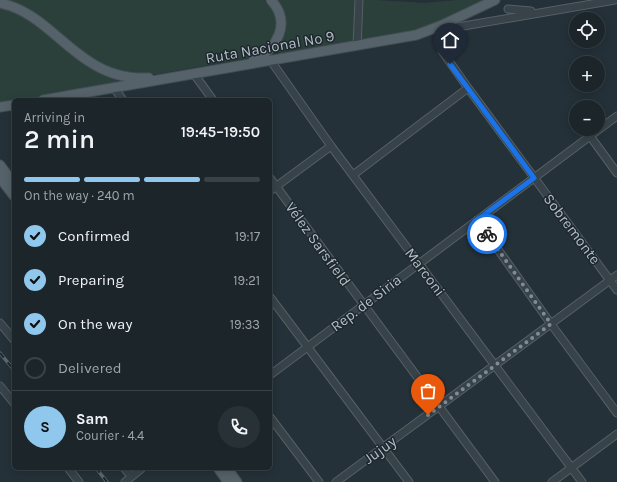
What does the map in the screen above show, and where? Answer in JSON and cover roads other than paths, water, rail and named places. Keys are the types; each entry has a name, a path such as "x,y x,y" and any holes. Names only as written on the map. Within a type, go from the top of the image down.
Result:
{"main road":[{"path":"245,65 266,53 277,40 281,26 280,16 277,8 271,0"},
{"name":"Ruta Nacional Nº 9","path":"55,98 416,35 496,0"},
{"path":"0,3 35,18 90,63 109,72 126,77 180,77"},
{"path":"0,107 12,105"},
{"path":"0,165 12,181"},
{"path":"0,178 12,193"},
{"path":"219,470 228,482"},
{"path":"228,470 237,482"}],"street":[{"path":"357,46 359,0"},
{"path":"438,26 446,29 615,0"},
{"path":"508,9 542,13"},
{"name":"Sobremonte","path":"442,51 617,290"},
{"name":"Marconi","path":"271,61 331,146 582,482"},
{"path":"194,74 212,98"},
{"path":"114,88 122,98"},
{"path":"353,175 468,88"},
{"name":"Rep. de Siria","path":"605,125 617,116"},
{"path":"590,136 617,173"},
{"name":"Rep. de Siria","path":"272,373 590,136"},
{"path":"273,189 331,146"},
{"name":"Vélez Sarsfield","path":"273,189 363,305 495,482"},
{"path":"477,220 617,413"},
{"name":"Jujuy","path":"336,482 617,275"},
{"path":"272,300 409,482"},
{"path":"0,324 12,338"},
{"path":"0,386 12,401"},
{"path":"272,420 319,482"},
{"path":"552,482 617,434"},
{"path":"70,470 79,481"},
{"path":"126,470 131,476"},
{"path":"125,482 139,470"}],"railway":[{"path":"0,353 12,368"},
{"path":"98,470 107,482"}]}
